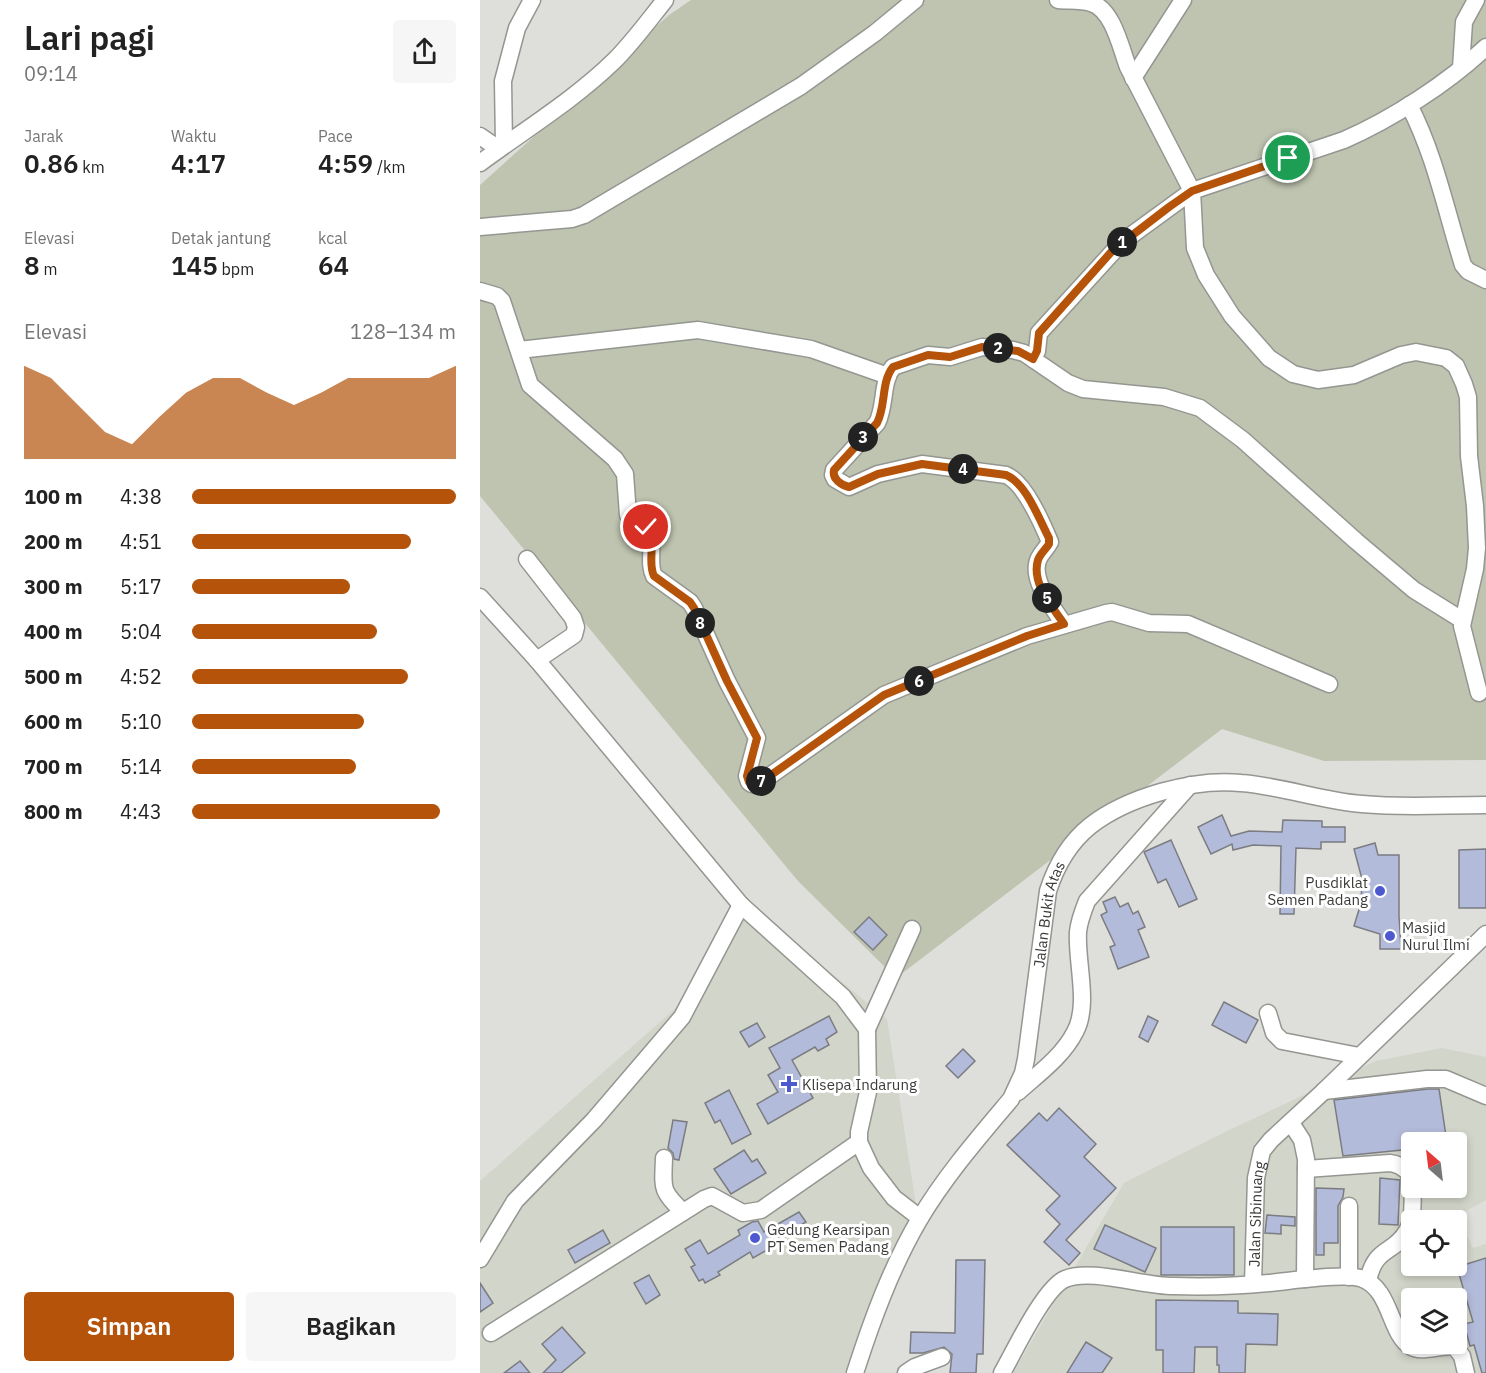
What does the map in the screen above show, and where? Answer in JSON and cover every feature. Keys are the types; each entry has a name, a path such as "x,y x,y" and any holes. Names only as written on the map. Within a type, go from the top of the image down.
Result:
{"street":[{"path":"502,147 503,81 518,28 532,0"},
{"path":"480,163 565,103 594,79 617,58 665,0"},
{"path":"480,226 565,220 584,215 801,86 875,33 915,0"},
{"path":"1058,0 1092,3 1102,9 1122,47 1133,78 1192,191 1195,248 1206,275 1241,328 1269,358 1282,368 1306,379 1330,380 1354,375 1401,355 1416,352 1446,358 1456,366 1468,397 1470,466 1476,520 1477,559 1462,621 1479,693"},
{"path":"1133,78 1183,0"},
{"path":"1461,68 1464,22 1476,0"},
{"path":"1033,359 1037,351 1039,333 1113,250 1192,191 1344,140 1367,130 1409,105 1486,47"},
{"path":"1409,105 1420,128 1440,186 1463,265 1468,271 1486,280"},
{"path":"480,136 502,147"},
{"path":"480,291 500,298 528,381 534,389 607,452 623,470 629,517 646,527 652,542 654,576 690,602 694,608 727,681 755,733 757,743 747,776 749,782 756,783 764,780 884,695 1027,636 1112,612 1149,623 1188,624 1329,684"},
{"path":"519,350 671,335 698,330 811,349 888,376"},
{"path":"1064,624 1040,584 1037,563 1049,544 1049,538 1022,487 1012,477 922,464 878,474 854,486 844,486 833,475 834,470 877,423 888,376 891,369 897,365 928,355 950,357 982,347 1018,351 1068,383 1083,389 1164,397 1200,408 1243,440 1414,590 1462,621"},
{"path":"1476,520 1486,536"},
{"path":"527,559 573,618 576,627 574,635 537,660"},
{"path":"480,597 537,660 741,905 843,997 867,1029"},
{"name":"Jalan Bukit Atas","path":"855,1373 888,1282 920,1218 947,1178 1011,1099 1023,1073 1045,904 1059,863 1080,836 1103,818 1138,800 1190,785 1220,782 1259,784 1364,805 1486,805"},
{"path":"1011,1099 1070,1041 1080,1021 1082,1007 1078,932 1081,915 1087,901 1190,785"},
{"path":"480,1259 515,1201 594,1120 682,1017 741,905"},
{"path":"912,928 867,1029 868,1092 859,1132 860,1142 871,1168 894,1198 920,1218"},
{"name":"Jalan Sibinuang","path":"1002,1373 1047,1296 1063,1280 1077,1275 1152,1285 1253,1284 1256,1178 1262,1151 1486,934"},
{"path":"1268,1013 1274,1033 1282,1041 1359,1056"},
{"path":"1324,1091 1427,1078 1446,1079 1486,1096"},
{"path":"1291,1123 1305,1149 1305,1279"},
{"path":"491,1333 712,1196 743,1213 761,1210 860,1142"},
{"path":"664,1158 663,1187 665,1193 683,1212"},
{"path":"1306,1169 1390,1163 1399,1165 1408,1173 1411,1182 1413,1214 1411,1225 1401,1240 1374,1262 1368,1281"},
{"path":"1349,1206 1349,1276"},
{"path":"1253,1284 1349,1276 1368,1281 1383,1298 1409,1346 1417,1349 1455,1347 1462,1356 1466,1373"},
{"path":"906,1373 915,1367 942,1357"}],"shaded area":[{"path":"738,897 887,1019 916,1205 846,1373 480,1373 480,1181 678,1006"},
{"path":"1442,1048 1486,1057 1486,1200 1467,1210 1401,1210 1401,1276 1467,1276 1467,1236 1473,1248 1486,1244 1486,1373 1013,1373 1124,1183 1225,1132 1376,1061"}],"green space":[{"path":"691,0 1486,0 1486,760 1324,761 1222,729 896,978 798,881 480,496 480,185 669,15"}],"building":[{"path":"1222,815 1231,836 1249,831 1282,832 1283,820 1322,821 1322,827 1345,827 1345,842 1321,842 1321,849 1296,848 1294,914 1280,914 1281,846 1253,845 1233,850 1232,844 1211,854 1198,827"},
{"path":"1171,840 1197,899 1179,907 1166,879 1158,883 1144,852"},
{"name":"Pusdiklat Semen Padang","path":"1375,843 1378,855 1399,855 1401,949 1380,949 1380,934 1354,926 1361,903 1362,879 1354,849"},
{"path":"1486,849 1486,908 1459,908 1459,850"},
{"path":"1115,897 1120,907 1128,903 1133,914 1138,911 1145,927 1138,930 1149,957 1118,969 1110,947 1115,945 1101,915 1107,912 1103,902"},
{"path":"869,917 887,935 873,950 854,932"},
{"path":"1224,1002 1258,1020 1246,1043 1212,1025"},
{"path":"829,1016 837,1032 826,1039 829,1045 818,1051 815,1047 792,1060 813,1098 768,1124 757,1104 778,1092 768,1075 780,1068 769,1048"},
{"path":"1148,1016 1158,1021 1148,1042 1139,1037"},
{"path":"757,1023 765,1037 749,1047 740,1032"},
{"path":"963,1049 975,1061 958,1078 946,1066"},
{"path":"1439,1089 1445,1132 1401,1132 1401,1150 1343,1156 1334,1100"},
{"path":"729,1090 751,1134 732,1144 720,1120 715,1123 705,1103"},
{"path":"1059,1108 1096,1144 1084,1157 1116,1188 1066,1240 1080,1253 1069,1265 1044,1242 1060,1224 1046,1210 1060,1196 1007,1145 1039,1113 1047,1121"},
{"path":"673,1120 687,1122 679,1160 674,1159 673,1153 668,1148"},
{"path":"744,1150 752,1162 757,1159 766,1173 731,1194 714,1169"},
{"path":"1380,1178 1400,1180 1398,1225 1379,1224"},
{"path":"1316,1188 1344,1189 1338,1206 1338,1243 1324,1243 1324,1255 1316,1255"},
{"path":"799,1212 806,1222 770,1243 772,1247 753,1258 750,1252 718,1272 720,1275 705,1283 703,1279 699,1281 691,1267 695,1265 685,1249 700,1240 708,1254 740,1235 738,1230 752,1222 758,1221 764,1232"},
{"path":"1267,1215 1295,1217 1295,1226 1281,1225 1281,1234 1265,1233"},
{"path":"1105,1225 1156,1248 1145,1272 1094,1249"},
{"path":"1161,1227 1234,1227 1234,1275 1161,1275"},
{"path":"603,1230 610,1243 575,1263 568,1250"},
{"path":"1486,1258 1486,1373 1482,1373 1474,1345 1470,1346 1467,1335 1467,1323 1473,1322 1467,1301 1467,1288 1463,1288 1460,1276 1467,1276 1467,1264"},
{"path":"956,1260 985,1260 983,1354 977,1354 976,1373 950,1373 952,1354 944,1347 923,1353 910,1353 911,1332 955,1333"},
{"path":"649,1275 660,1295 646,1304 634,1283"},
{"path":"480,1283 493,1303 480,1312"},
{"path":"1156,1300 1238,1301 1238,1313 1278,1314 1277,1345 1246,1344 1245,1373 1219,1373 1217,1347 1195,1347 1194,1373 1163,1373 1163,1350 1156,1350"},
{"path":"562,1327 585,1353 561,1373 543,1373 556,1360 542,1344"},
{"path":"1086,1342 1112,1358 1102,1373 1067,1373"},
{"path":"520,1361 530,1373 504,1373"}],"place":[{"name":"Pusdiklat Semen Padang","path":"1380,891"},
{"name":"Masjid Nurul Ilmi","path":"1390,936"},
{"name":"Klisepa Indarung","path":"789,1084"},
{"name":"Gedung Kearsipan PT Semen Padang","path":"755,1238"}],"route":[{"path":"646,527 652,542 651,567 654,576 690,602 694,608 727,681 755,733 757,743 747,776 752,784 764,780 884,695 1027,636 1064,624 1040,584 1037,563 1050,542 1049,538 1022,487 1012,477 922,464 878,474 849,487 836,479 833,475 834,470 877,423 888,376 893,367 928,355 950,357 987,346 1018,351 1033,359 1038,347 1039,333 1113,250 1132,234 1192,191 1288,158"}]}
